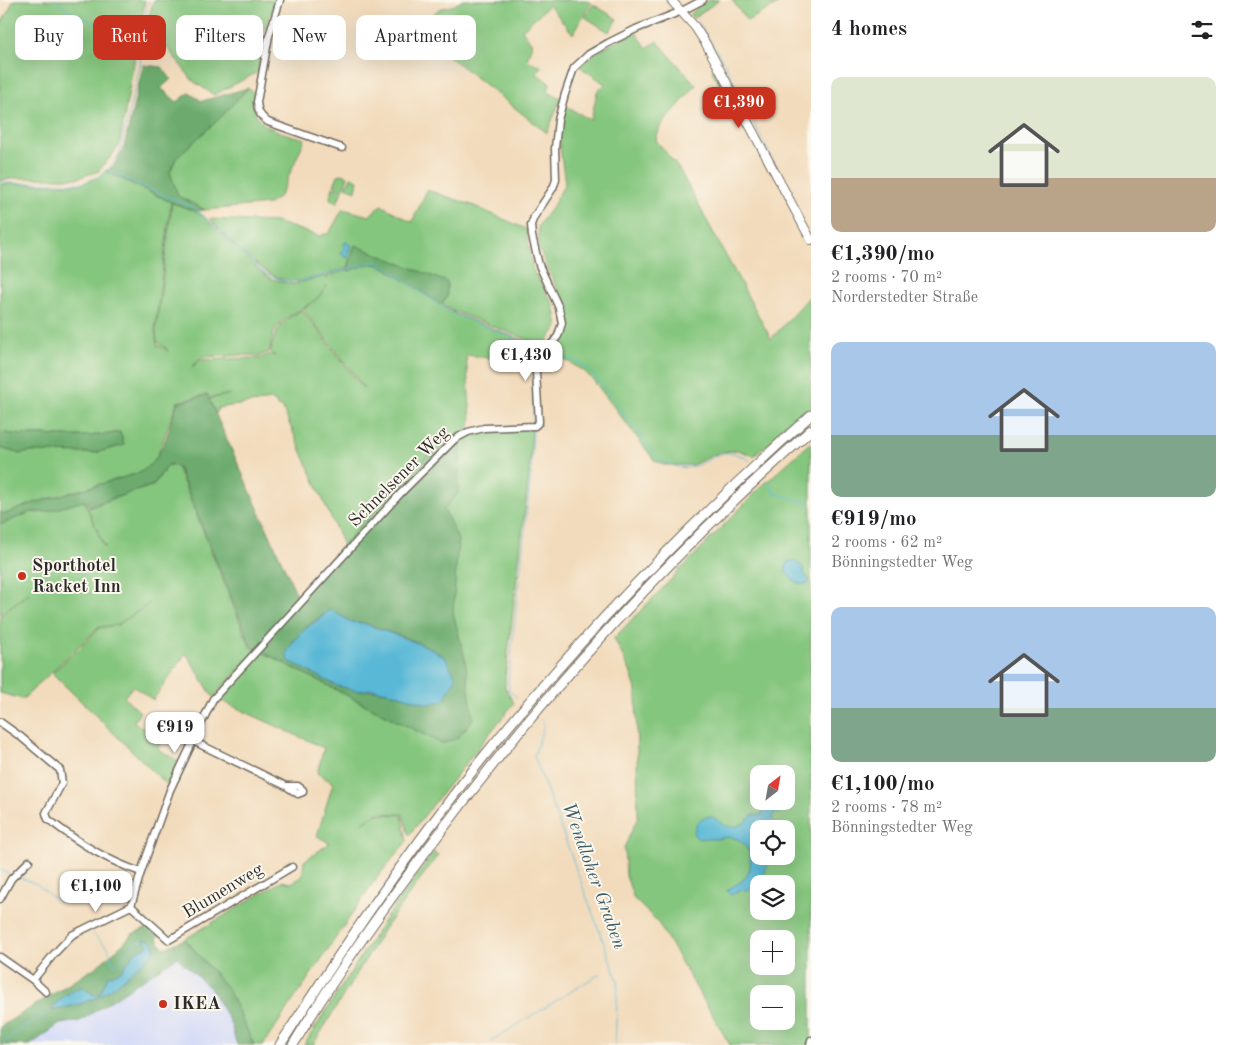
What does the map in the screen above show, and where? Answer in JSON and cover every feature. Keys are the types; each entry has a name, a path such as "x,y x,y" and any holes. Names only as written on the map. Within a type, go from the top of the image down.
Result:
{"highway":[{"path":"280,1045 411,852 475,768 524,708 657,562 748,472 811,415"},
{"path":"293,1045 335,979 410,871 476,785 532,717 594,645 665,570 743,493 811,430"}],"main road":[{"path":"671,0 706,44 811,240"}],"street":[{"path":"280,0 269,36 257,110 261,117 268,122 342,148"},
{"name":"Schnelsener Weg","path":"193,741 213,699 400,494 455,439 468,432 484,428 535,426 539,422 536,372 538,362 558,336 562,322 559,308 539,265 531,225 556,180 555,148 558,120 574,68 589,54 608,42 638,28 682,12 703,0"},
{"path":"0,722 60,770 62,783 46,813 48,819 96,852 114,862 141,872"},
{"path":"33,980 72,935 132,906 141,872 170,790 193,741 286,786"},
{"path":"0,899 11,879 28,862"},
{"name":"Blumenweg","path":"132,906 169,940 292,867"},
{"path":"0,957 33,980 46,992"},
{"path":"810,1045 811,1040"}],"shaded area":[{"name":"IKEA","path":"177,957 211,989 230,1022 237,1045 30,1045 60,1024 80,1021"}],"green space":[{"path":"14,0 145,0 142,15 93,15 93,60 134,60 119,146 99,171 77,178 16,178 0,181 0,26"},
{"path":"154,0 276,0 263,35 263,15 176,15 176,59 166,46 166,15 149,15"},
{"path":"463,0 587,0 591,3 573,34 549,5 522,30 532,44 527,60 541,66 537,74 550,83 548,92 561,98 547,133 453,60 476,60 476,15 432,15 439,9 455,5"},
{"path":"708,0 719,0 694,18 689,15"},
{"path":"732,0 774,0 778,4 747,21"},
{"path":"593,4 617,19 609,32 585,17"},
{"path":"635,31 647,48 657,41 696,85 660,127 656,140 679,169 771,339 811,295 811,407 754,456 738,450 720,452 692,465 664,465 655,461 594,381 584,371 550,351 567,326 565,307 539,249 538,226 553,206 565,183 559,140 563,105 591,120 597,92 605,84 579,66 597,52"},
{"path":"177,60 260,60 258,72 214,95 193,81"},
{"path":"144,65 162,67 171,79 161,88 177,102 189,93 202,101 248,88 219,119 177,157 170,172 178,196 205,210 195,211 171,202 105,171 114,166 124,147"},
{"path":"714,69 739,116 731,107 712,71"},
{"path":"248,88 255,94 254,110 262,122 275,130 305,139 280,196 269,204 205,210 178,196 170,172 176,157 219,119"},
{"path":"105,171 171,202 155,330 157,345 168,352 166,348 157,342 156,330 172,203 195,211 203,216 260,271 272,279 293,284 326,276 327,279 327,276 370,264 381,265 456,314 542,348 528,370 511,361 466,355 471,421 468,430 455,438 449,432 343,545 282,407 277,406 276,402 271,400 218,408 216,414 209,399 231,394 210,398 208,394 177,402 157,457 149,467 139,473 34,503 5,514 0,512 0,448 20,454 29,452 95,453 124,445 120,432 71,436 21,435 0,432 0,184 81,184 99,177","holes":["314,301 303,309 364,389 302,310 280,327 272,345 271,353 275,356 269,354 260,359 200,360 192,367 201,357 254,355 259,357 270,351 271,340 279,325"]},
{"path":"338,175 348,176 343,190 334,185"},
{"path":"351,177 358,180 356,191 346,187"},
{"path":"333,187 342,191 337,203 331,200 330,197"},
{"path":"427,190 472,205 526,229 533,270 554,305 558,326 544,346 456,312 442,303 447,297 355,245 348,268 304,280 291,281 280,279 258,266 209,219 276,222 319,236 329,233 343,209 369,216 381,205 412,222"},
{"path":"355,245 447,282 447,297 441,305 381,265 370,264 349,271 348,268"},
{"path":"207,395 297,595 397,486 450,432 461,445 458,493 444,509 458,540 453,613 465,659 473,719 458,738 442,744 251,646 178,467 173,464 167,465 153,485 90,506 84,501 46,512 31,512 0,525 0,512 5,514 34,503 139,473 148,467 160,451 168,433 177,403","holes":["331,610 351,622 363,623 401,636 428,647 446,658 428,704 377,690 359,691 292,642 310,624"]},
{"path":"532,427 529,475 505,679 505,688 514,703 409,835 403,814 377,813 362,823 377,814 402,815 407,841 375,880 263,1045 254,1045 228,989 185,939 282,881 291,883 302,877 304,861 330,843 317,836 333,783 317,773 324,748 215,698 258,650 442,744 465,659 453,613 457,539 444,509 457,440 466,435 484,430"},
{"path":"0,432 21,435 71,436 120,432 124,445 95,453 29,452 20,454 0,448"},
{"path":"811,442 811,1045 730,1045 657,921 634,899 626,876 624,848 638,817 636,689 630,671 614,638 760,488"},
{"path":"168,465 177,467 250,647 257,650 213,697 186,653 153,700 133,686 124,697 140,712 134,722 161,740 158,749 178,761 168,786 52,673 99,628 117,625 99,627 23,699 0,693 0,616 29,593 0,614 0,525 31,512 37,513 84,500 104,547 106,546 104,546 87,506 91,507 153,486"},
{"path":"434,852 438,855 386,926 313,1045 304,1045 383,922"},
{"path":"150,927 159,936 157,938 160,944 165,948 185,939 228,989 254,1045 237,1045 230,1022 211,989 177,957 80,1021 60,1024 30,1045 0,1045 0,1027 96,967 132,934","holes":["144,940 155,948 151,954 115,986 96,998 53,1011 52,1009 56,1003 87,989 94,995 100,994 108,976 121,971 136,952 147,947 148,944"]}],"water":[{"path":"347,242 351,246 349,257 347,258 341,254 344,243"},
{"path":"788,561 797,562 803,567 804,574 810,581 807,584 797,582 787,574 785,571"},
{"path":"331,610 351,622 363,623 428,647 446,658 456,678 443,701 428,704 393,693 372,689 359,691 337,686 289,661 286,654 297,637 327,611"},
{"path":"763,810 780,810 778,814 774,813 773,820 750,820 750,860 747,849 739,840 728,837 699,839 694,835 698,822 707,817 713,817 724,825 732,827 743,823 752,815 762,815"},
{"path":"767,865 763,875 750,875 750,890 730,895 727,890 746,877 750,866"},
{"path":"145,939 154,944 154,952 115,986 96,998 77,1005 52,1010 61,999 82,987 94,995 100,994 108,976 121,971 136,951 147,947 148,944"}],"waterway":[{"path":"56,0 75,14 93,22"},
{"path":"0,183 83,183 98,177 110,168 119,154 140,66 143,21 149,0"},
{"path":"696,19 725,64 780,175"},
{"path":"106,170 196,209 261,270 270,276 290,281 301,281 376,262 385,266 454,314 542,349 539,356"},
{"path":"550,351 580,363 590,370 654,454 663,462 685,468 695,466 720,454 729,453 739,454 750,461"},
{"name":"Wendloher Graben","path":"533,376 533,423"},
{"name":"Wendloher Graben","path":"517,697 509,691 508,682 531,473 533,430"},
{"path":"768,480 774,493 811,504"},
{"name":"Wendloher Graben","path":"542,720 544,725 534,756 618,981 615,1045"},
{"path":"0,870 10,874"},
{"path":"18,877 37,884 59,903"},
{"path":"92,933 108,948 115,965 120,963 132,946 143,940"},
{"path":"491,1041 601,973"},
{"path":"3,1045 13,1034 51,1011"}],"place":[{"name":"Sporthotel Racket Inn","path":"22,576"},
{"name":"IKEA","path":"163,1004"}]}
